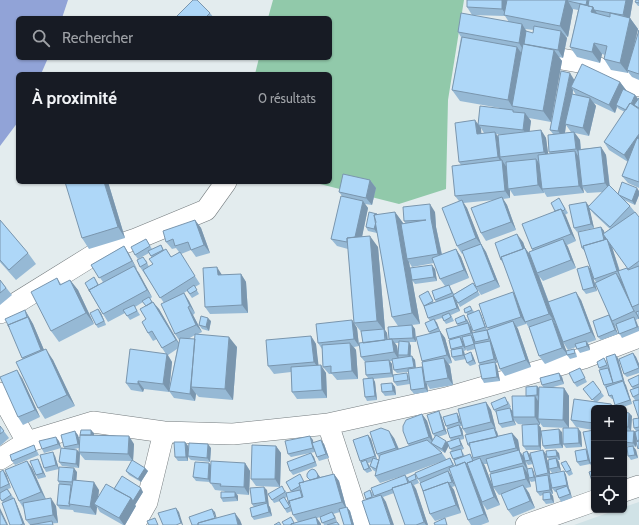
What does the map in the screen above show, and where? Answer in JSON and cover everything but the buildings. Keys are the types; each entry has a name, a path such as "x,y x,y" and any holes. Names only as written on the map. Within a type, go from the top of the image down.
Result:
{"street":[{"path":"515,51 590,64 639,86"},
{"path":"0,313 100,251 136,240 206,210 225,184"},
{"path":"0,459 27,442 93,422 164,432 234,434 328,424 446,398 584,358 639,337"},
{"path":"0,393 27,442"},
{"path":"328,424 361,525"},
{"path":"134,525 147,502 164,432"},
{"path":"627,490 639,486"},
{"path":"526,525 591,502"}],"shaded area":[{"path":"639,502 639,525 574,525 608,513 627,513 627,506"}],"green space":[{"path":"273,0 464,0 448,100 446,189 399,204 320,184 332,184 332,72 256,72 258,60 332,60 332,16 269,16"}],"water":[{"path":"0,0 68,0 63,16 16,16 16,60 47,60 42,72 16,72 16,125 0,146"}]}
